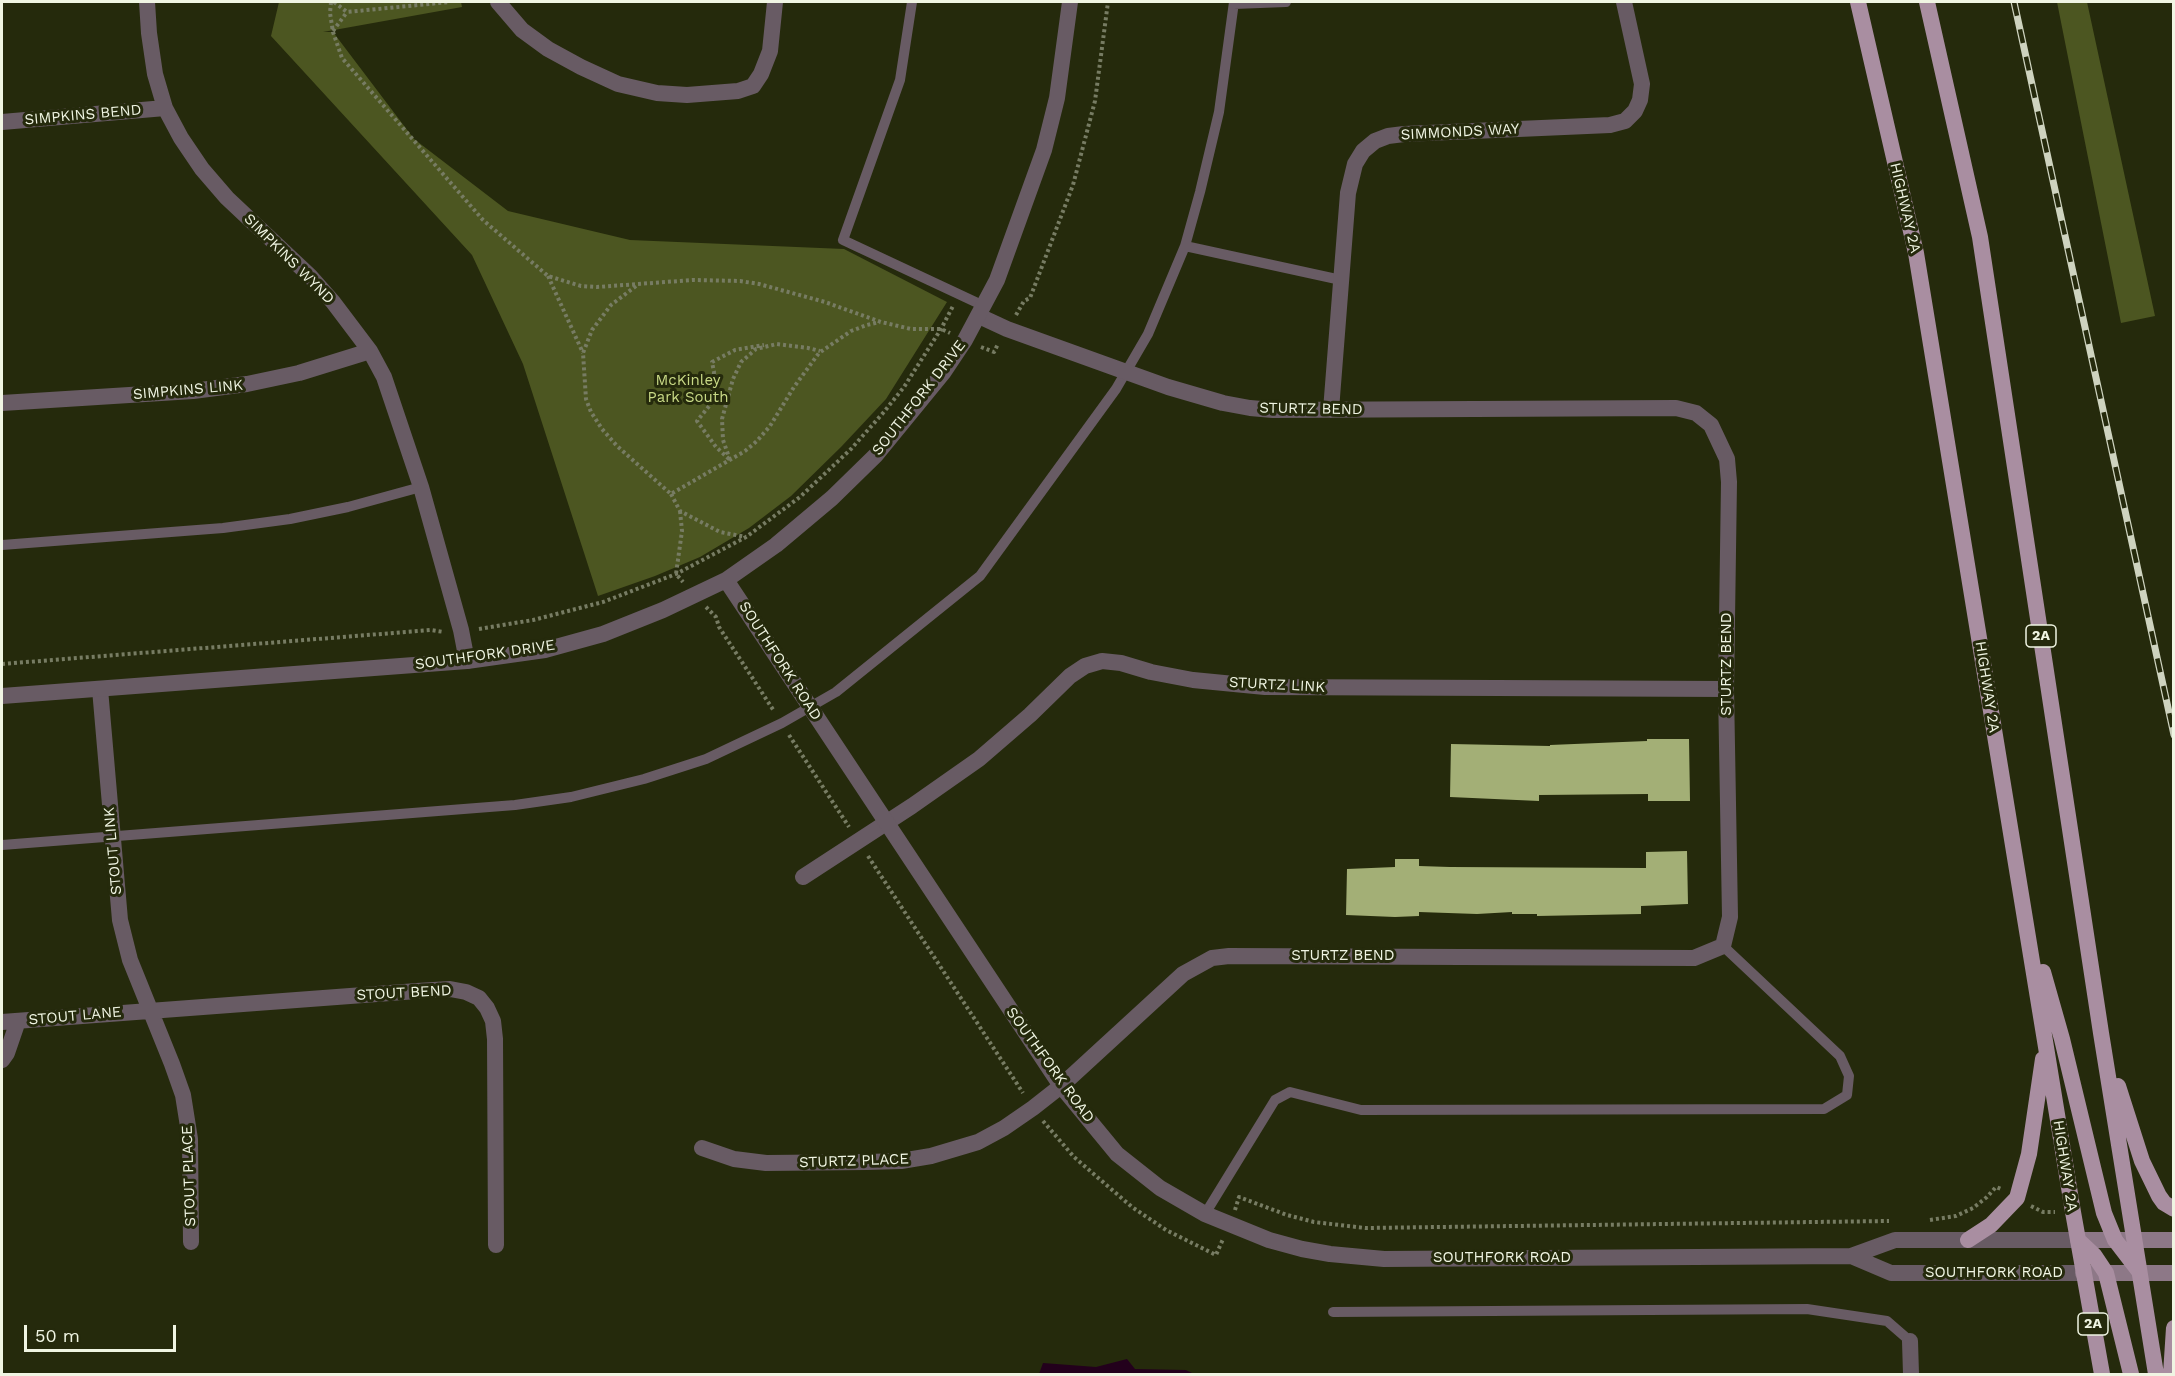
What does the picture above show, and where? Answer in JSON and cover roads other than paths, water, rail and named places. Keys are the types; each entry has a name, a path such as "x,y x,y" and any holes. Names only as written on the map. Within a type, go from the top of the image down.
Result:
{"main road":[{"name":"HIGHWAY 2A","path":"1858,2 1916,253 2083,1273 2102,1374"},
{"name":"2A","path":"1926,2 1980,237 2101,1033 2156,1374"},
{"path":"2023,903 2062,1039 2104,1213 2115,1239 2141,1273"},
{"path":"2101,1033 2142,1161 2159,1196 2164,1203 2174,1209"},
{"path":"1968,1239 1991,1225 2017,1198 2029,1154 2045,1043"},
{"path":"2078,1239 2094,1255 2106,1273 2131,1374"},
{"name":"SOUTHFORK ROAD","path":"2078,1239 2174,1239"},
{"name":"SOUTHFORK ROAD","path":"2083,1273 2174,1273"},
{"path":"2172,1374 2174,1328"}],"street":[{"name":"SIMPKINS WYND","path":"147,2 152,54 165,108 181,138 202,169 226,198 310,276 370,351 393,400 461,630 467,661"},
{"path":"498,2 522,30 548,49 581,67 618,84 657,93 687,95 738,91 753,86 761,74 770,51 775,2"},
{"name":"SOUTHFORK DRIVE","path":"2,696 467,661 545,650 603,633 674,606 726,580 776,545 832,498 876,455 943,373 982,311 997,280 1044,150 1057,98 1070,2"},
{"name":"SIMMONDS WAY","path":"1331,410 1351,178 1355,164 1363,151 1375,141 1388,136 1404,134 1610,125 1625,120 1635,111 1640,100 1642,84 1624,2"},
{"name":"SIMPKINS BEND","path":"2,122 165,108"},
{"name":"STURTZ BEND","path":"982,311 1007,329 1168,387 1222,403 1273,410 1676,408 1696,413 1711,425 1727,459 1729,482 1726,688 1730,917 1723,946 1694,958 1229,956 1212,958 1183,974 1061,1086"},
{"name":"SIMPKINS LINK","path":"2,404 193,391 248,384 326,365 370,351"},
{"name":"SOUTHFORK ROAD","path":"726,580 1061,1086 1124,1161 1160,1188 1205,1214 1269,1240 1302,1249 1384,1259 1851,1256 1896,1239 2078,1239"},
{"name":"STURTZ LINK","path":"803,877 887,823 979,759 1023,722 1070,676 1085,666 1102,661 1121,663 1151,672 1193,680 1275,687 1726,688"},
{"name":"STOUT LINK","path":"100,688 120,920 130,960 149,1010"},
{"name":"STOUT BEND","path":"149,1010 450,989 466,992 478,998 487,1008 493,1021 495,1039 496,1245"},
{"name":"STOUT LANE","path":"10,1021 149,1010"},
{"name":"STOUT PLACE","path":"149,1010 172,1064 183,1095 187,1117 190,1139 191,1242"},
{"path":"2,1060 7,1053 10,1021"},
{"name":"STURTZ PLACE","path":"702,1148 734,1159 766,1163 879,1162 931,1156 978,1142 995,1133 1061,1086"},
{"name":"SOUTHFORK ROAD","path":"1851,1256 1891,1273 2083,1273"},
{"path":"1910,1341 1911,1374"}],"lane":[{"path":"912,2 900,80 843,240 959,294 982,311"},
{"path":"2,845 514,805 571,797 644,779 706,759 811,708 836,692 980,576 1116,389 1148,334 1185,246 1219,112 1234,3 1286,2"},
{"path":"1185,246 1341,280"},
{"path":"2,545 223,528 268,522 348,507 420,487"},
{"path":"1205,1214 1275,1100 1290,1092 1361,1110 1824,1109 1847,1095 1849,1076 1840,1056 1723,946"},
{"path":"1333,1312 1807,1309 1887,1321 1910,1341"}],"railway":[{"path":"2014,2 2174,735"}],"park label":[{"name":"McKinley Park South","path":"688,390"}]}
